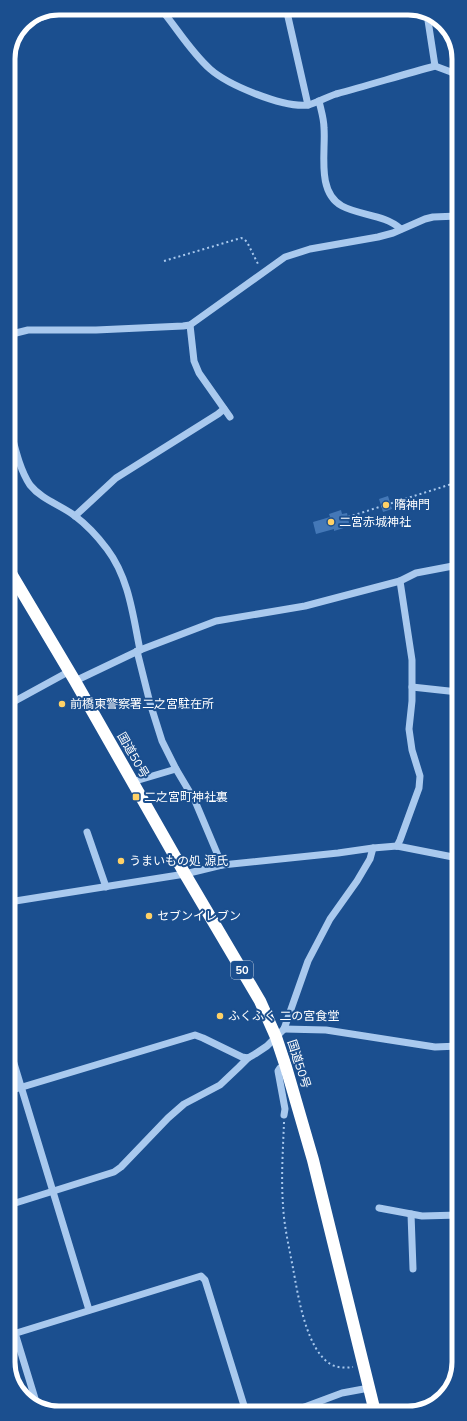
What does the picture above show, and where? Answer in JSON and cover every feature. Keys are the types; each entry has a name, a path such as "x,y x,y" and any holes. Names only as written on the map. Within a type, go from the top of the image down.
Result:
{"highway":[{"name":"国道50号","path":"15,580 72,676 185,874 280,1033 286,1067 313,1160 374,1406"}],"street":[{"path":"166,15 202,61 220,77 230,83 272,100 296,105 308,105 331,96 435,66 452,73"},
{"path":"288,15 308,105"},
{"path":"428,20 435,66"},
{"path":"319,101 323,115 324,129 324,172 326,184 332,196 340,205 391,221 401,229"},
{"path":"15,333 28,330 96,330 190,325 286,257 325,246 393,233 433,217 452,216"},
{"path":"190,325 196,367 230,417"},
{"path":"75,516 116,478 224,409"},
{"path":"15,446 23,470 31,485 41,495 75,516 99,540 113,559 118,569 129,596 150,703 162,741 176,769 195,801 222,865"},
{"path":"15,701 72,676 216,621 305,606 400,581 416,573 452,566"},
{"path":"397,846 419,788 420,776 412,750 410,729 412,660 400,581"},
{"path":"412,687 452,691"},
{"path":"132,782 176,769"},
{"path":"87,832 106,887"},
{"path":"15,901 185,874 222,865 373,848 397,846 452,857"},
{"path":"15,1203 114,1172 184,1104 220,1085 248,1058 267,1046 280,1033 308,961 330,919 367,864 373,848"},
{"path":"280,1033 326,1030 435,1047 452,1046"},
{"path":"15,1090 195,1035 242,1057 248,1058"},
{"path":"15,1066 89,1310"},
{"path":"284,1115 285,1109 278,1071 280,1068 286,1067"},
{"path":"379,1208 411,1214 452,1215"},
{"path":"411,1214 413,1269"},
{"path":"15,1333 201,1276 205,1280 244,1406"},
{"path":"15,1343 35,1399"},
{"path":"307,1406 342,1393 369,1388"}],"path":[{"path":"164,261 241,238 246,242 263,272"},
{"path":"348,517 452,484"},
{"path":"284,1115 283,1203 285,1227 306,1326 315,1347 323,1357 332,1364 341,1368 363,1365"}],"building":[{"name":"隋神門","path":"388,496 392,509 383,512 379,499"},
{"name":"二宮赤城神社","path":"341,510 342,514 347,513 349,523 346,524 347,527 316,534 313,522 330,517 329,514"}],"place":[{"name":"隋神門","path":"386,505"},
{"name":"二宮赤城神社","path":"331,522"},
{"name":"前橋東警察署二之宮駐在所","path":"62,704"},
{"name":"二之宮町神社裏","path":"136,797"},
{"name":"うまいもの処 源氏","path":"121,861"},
{"name":"セブンイレブン","path":"149,916"},
{"name":"ふくふく 二の宮食堂","path":"220,1016"}]}
